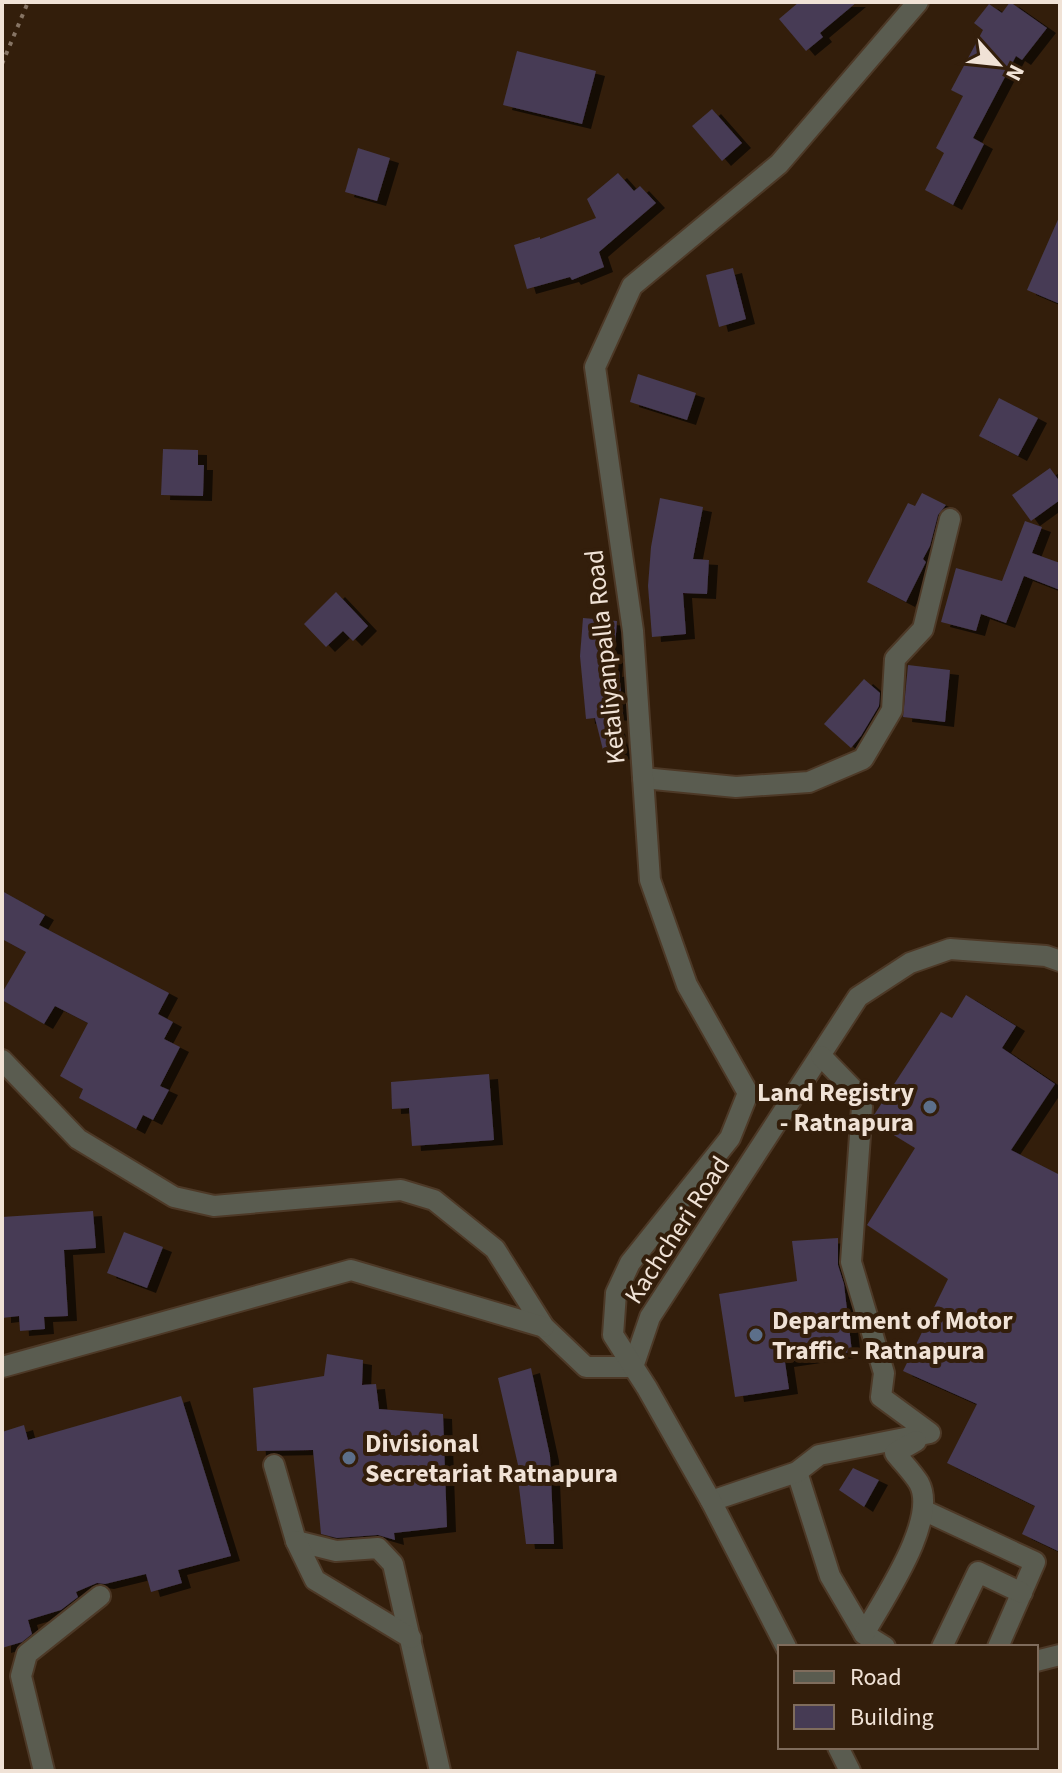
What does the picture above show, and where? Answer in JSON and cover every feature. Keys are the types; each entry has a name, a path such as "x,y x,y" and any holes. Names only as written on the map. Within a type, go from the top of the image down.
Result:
{"street":[{"name":"Ketaliyanpalla Road","path":"633,1367 613,1335 616,1293 630,1263 730,1138 748,1093 687,985 650,880 633,631 595,367 632,286 779,164 918,2"},
{"path":"643,778 736,787 809,782 863,759 892,710 895,659 923,629 950,519"},
{"name":"Kachcheri Road","path":"633,1367 650,1317 858,997 910,963 950,949 1046,956 1060,961"},
{"path":"821,1056 853,1089 862,1107 851,1262 884,1373 881,1397 930,1433"},
{"path":"2,1060 78,1139 174,1197 214,1206 401,1190 434,1200 495,1249 544,1327 586,1367 633,1367 711,1501 785,1645"},
{"path":"2,1367 351,1270 544,1327"},
{"path":"711,1501 797,1472 819,1455 930,1433"},
{"path":"864,1634 915,1541 923,1510 921,1485 895,1453 930,1433"},
{"path":"274,1465 296,1541 315,1580 411,1638"},
{"path":"797,1472 830,1576 864,1634 882,1645"},
{"path":"923,1510 1035,1562 999,1645"},
{"path":"296,1541 336,1551 378,1548 393,1564 440,1771"},
{"path":"943,1645 978,1572 1022,1593"},
{"path":"44,1771 21,1676 27,1654 100,1596"},
{"path":"1038,1660 1060,1655"},
{"path":"839,1749 850,1771"}],"path":[{"path":"2,64 28,2"}],"building":[{"path":"799,2 857,2 820,33 823,37 806,51 779,19"},
{"path":"1010,2 1047,28 1022,60 1016,56 973,138 984,144 953,205 925,190 944,153 936,148 963,96 951,90 983,30 974,23 989,4 1002,13"},
{"path":"517,51 596,71 582,124 503,105"},
{"path":"712,109 742,143 722,161 692,126"},
{"path":"358,148 390,158 377,201 345,192"},
{"path":"618,173 634,191 640,186 656,203 599,252 604,267 572,280 570,277 527,289 514,245 540,239 596,218 587,199"},
{"path":"1060,215 1060,304 1027,290"},
{"path":"733,268 746,319 719,327 706,275"},
{"path":"638,374 696,393 687,420 630,402"},
{"path":"999,398 1038,418 1018,456 979,436"},
{"path":"163,449 198,450 198,465 204,465 203,496 161,495"},
{"path":"1050,468 1060,482 1060,500 1031,521 1012,495"},
{"path":"922,493 946,505 938,515 930,546 923,559 926,562 906,602 867,582 908,503 915,506"},
{"path":"660,498 703,507 693,559 709,560 707,594 683,593 686,634 652,637 648,586"},
{"path":"1025,521 1042,527 1032,553 1060,563 1060,590 1024,576 1006,623 981,614 976,631 941,622 956,568 1002,581"},
{"path":"336,592 368,626 353,641 343,631 326,647 304,624"},
{"path":"583,618 617,621 613,672 619,671 623,715 613,716 622,754 605,758 595,718 586,719 580,656"},
{"path":"908,665 950,670 945,722 903,717"},
{"path":"864,679 880,693 879,706 851,748 824,724"},
{"path":"2,891 45,915 39,925 169,993 158,1014 173,1022 164,1039 180,1047 160,1086 169,1090 153,1120 143,1115 136,1129 79,1098 83,1089 60,1076 88,1023 55,1006 44,1024 2,1000 2,993 26,952 2,939"},
{"path":"966,995 1016,1026 1002,1048 1055,1084 1011,1150 1060,1175 1060,1552 1022,1534 1035,1506 947,1463 977,1404 903,1371 948,1279 867,1225 915,1148 874,1123 874,1115 941,1012 952,1018"},
{"path":"489,1074 494,1140 412,1146 409,1108 392,1109 391,1082"},
{"path":"93,1211 96,1248 64,1250 68,1316 44,1317 45,1329 20,1331 19,1316 2,1318 2,1217"},
{"path":"124,1232 163,1247 147,1288 107,1273"},
{"path":"838,1238 838,1265 844,1284 852,1352 785,1362 789,1389 735,1397 719,1294 797,1281 792,1241"},
{"path":"327,1354 363,1360 362,1385 376,1384 379,1409 443,1414 447,1527 394,1533 395,1540 378,1535 337,1538 321,1534 313,1450 257,1451 253,1388 324,1376"},
{"path":"531,1368 550,1456 554,1544 526,1544 518,1479 521,1478 498,1378"},
{"path":"181,1396 231,1556 178,1570 182,1583 151,1592 146,1574 105,1584 97,1583 76,1592 78,1597 61,1610 28,1620 32,1634 22,1642 2,1648 2,1432 24,1425 28,1440"},
{"path":"853,1468 879,1480 864,1507 839,1490"}],"place":[{"name":"Land Registry - Ratnapura","path":"930,1107"},
{"name":"Department of Motor Traffic - Ratnapura","path":"756,1335"},
{"name":"Divisional Secretariat Ratnapura","path":"349,1458"}]}
